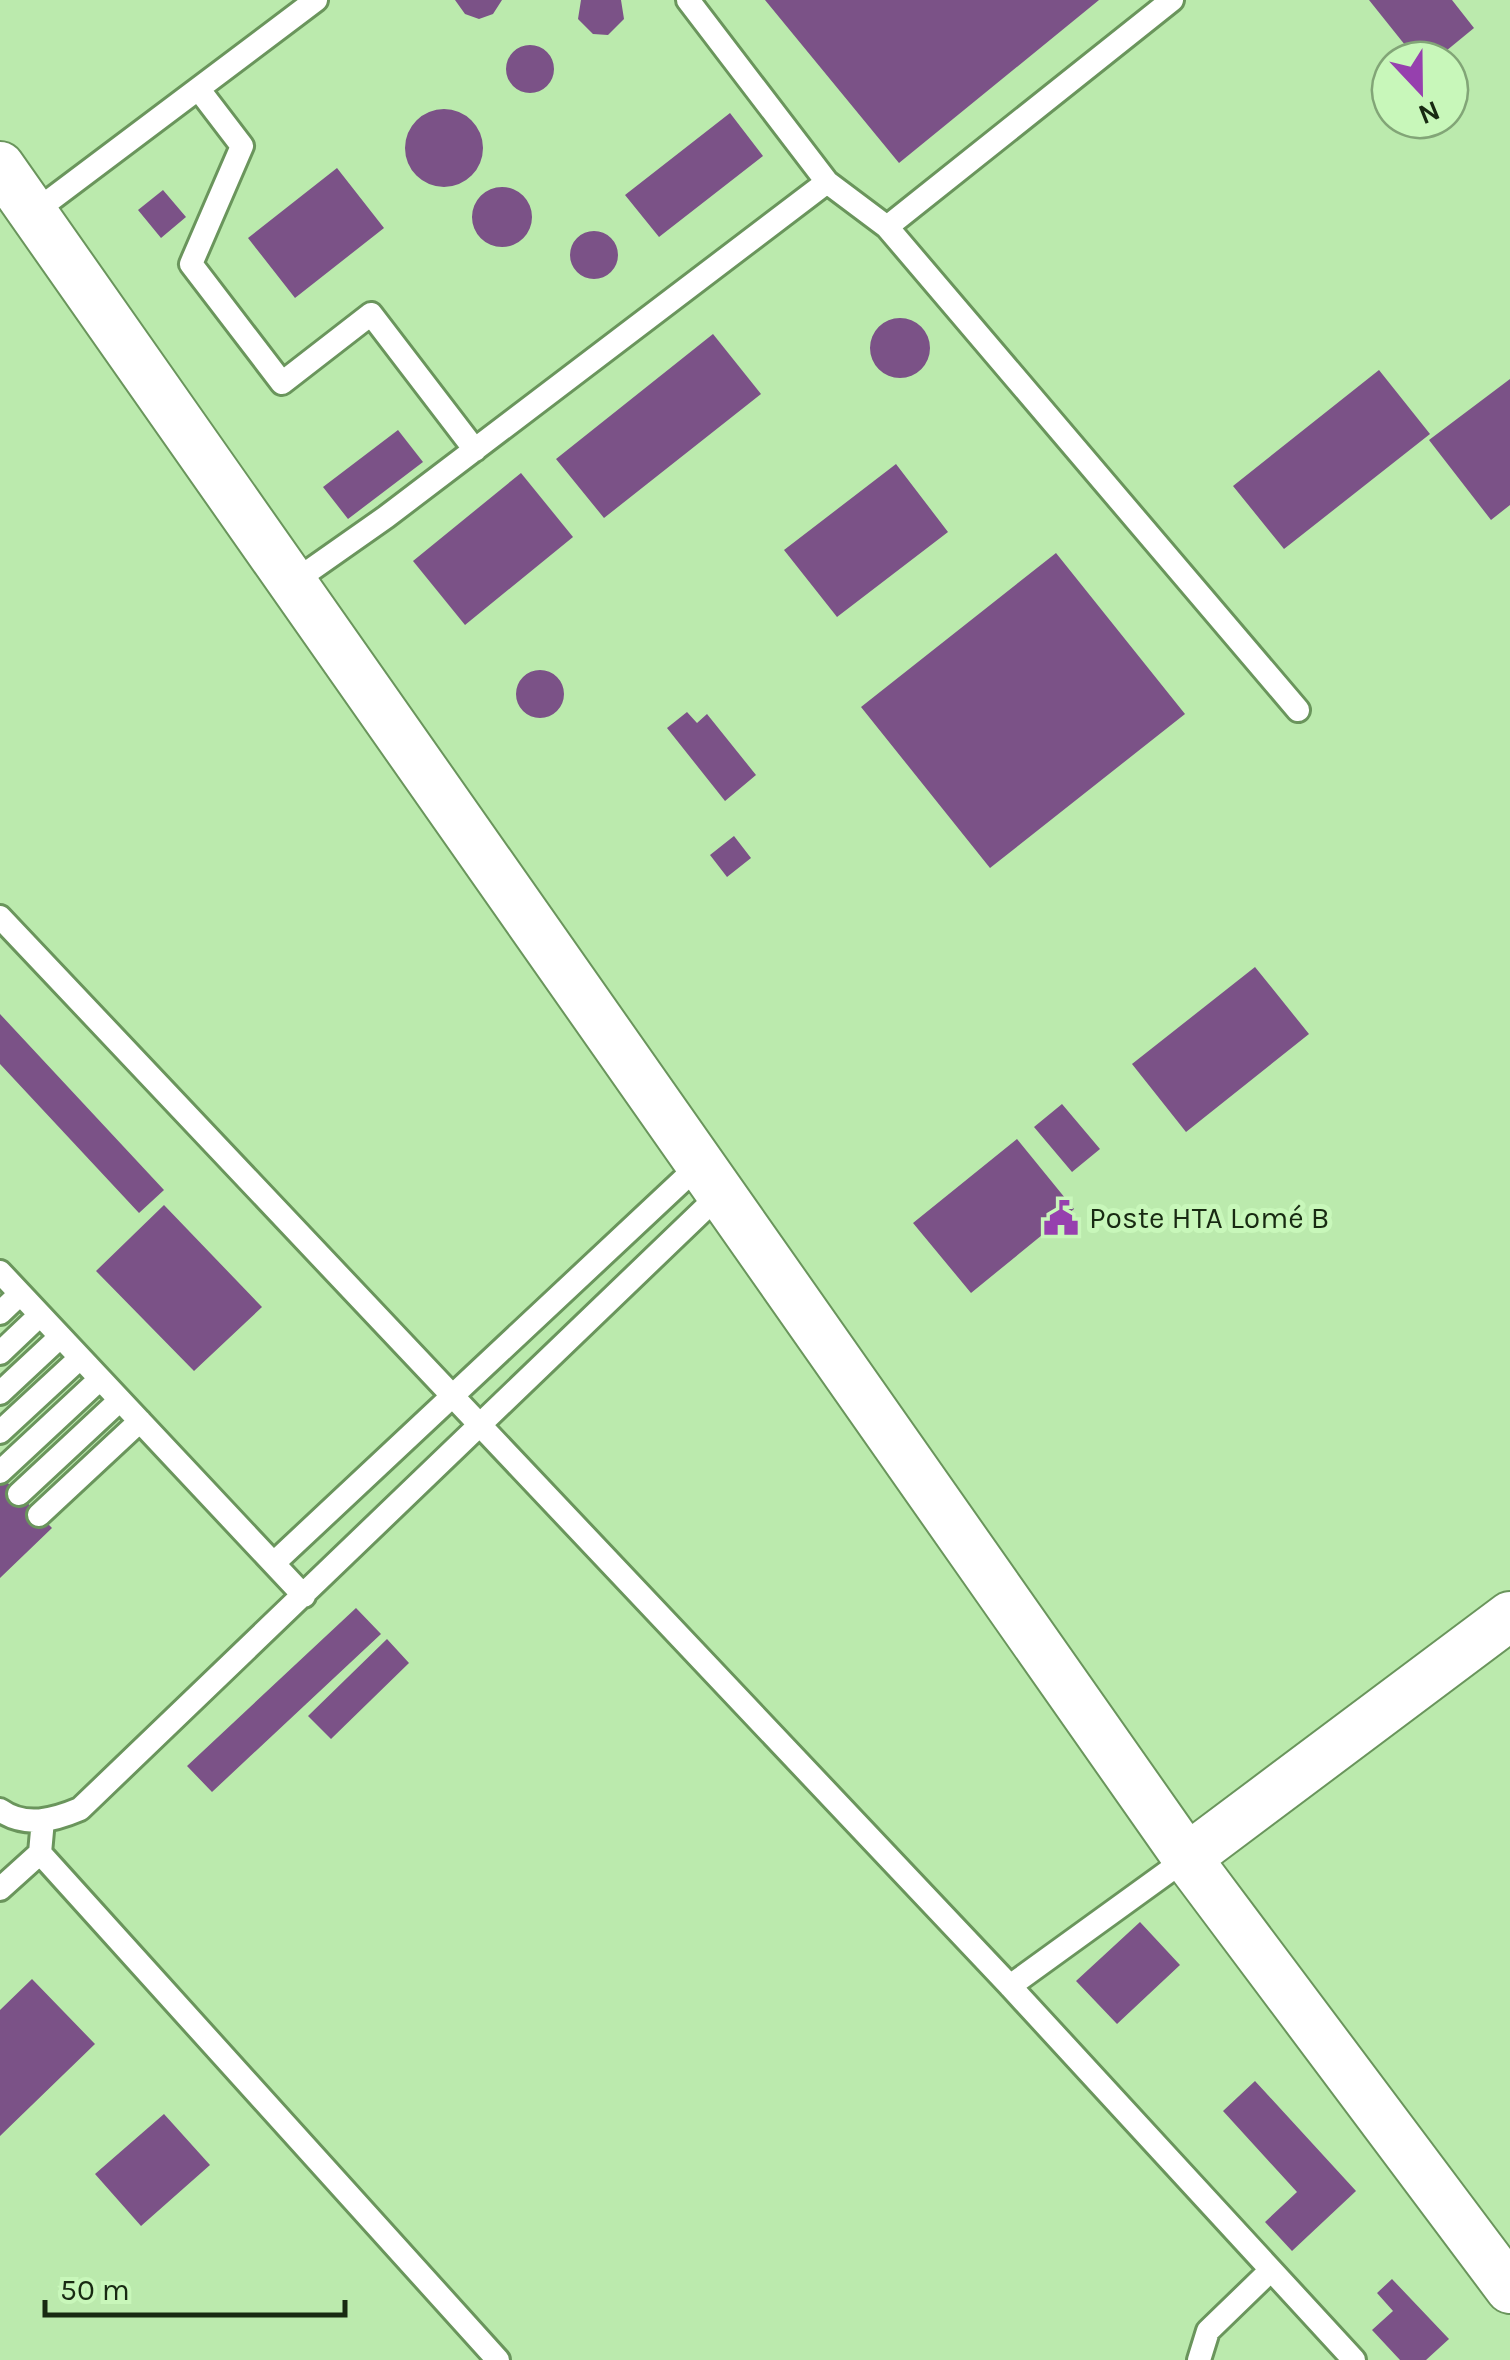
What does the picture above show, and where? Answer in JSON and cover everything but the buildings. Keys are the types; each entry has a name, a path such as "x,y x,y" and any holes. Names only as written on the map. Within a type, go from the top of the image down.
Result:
{"street":[{"path":"0,166 1187,1858 1510,2288"},
{"path":"1187,1858 1510,1616"}],"lane":[{"path":"33,214 316,0"},
{"path":"887,228 1172,0"},
{"path":"693,4 827,182 887,228 1298,710"},
{"path":"200,91 242,146 192,264 282,382 371,314 475,450"},
{"path":"292,583 475,450 827,182"},
{"path":"0,917 1010,1986 1354,2360"},
{"path":"274,1564 451,1395 709,1180"},
{"path":"0,1810 25,1821 80,1810 480,1426 709,1180"},
{"path":"0,1272 304,1596"},
{"path":"0,1313 20,1294"},
{"path":"0,1353 40,1315"},
{"path":"0,1393 60,1337"},
{"path":"0,1432 80,1358"},
{"path":"0,1472 100,1379"},
{"path":"19,1494 120,1400"},
{"path":"39,1515 140,1421"},
{"path":"0,1889 40,1853 43,1820"},
{"path":"40,1853 498,2360"},
{"path":"1010,1986 1187,1858"},
{"path":"1200,2360 1208,2331 1272,2270"}],"place":[{"name":"Poste HTA Lomé B","path":"1061,1218"}]}
